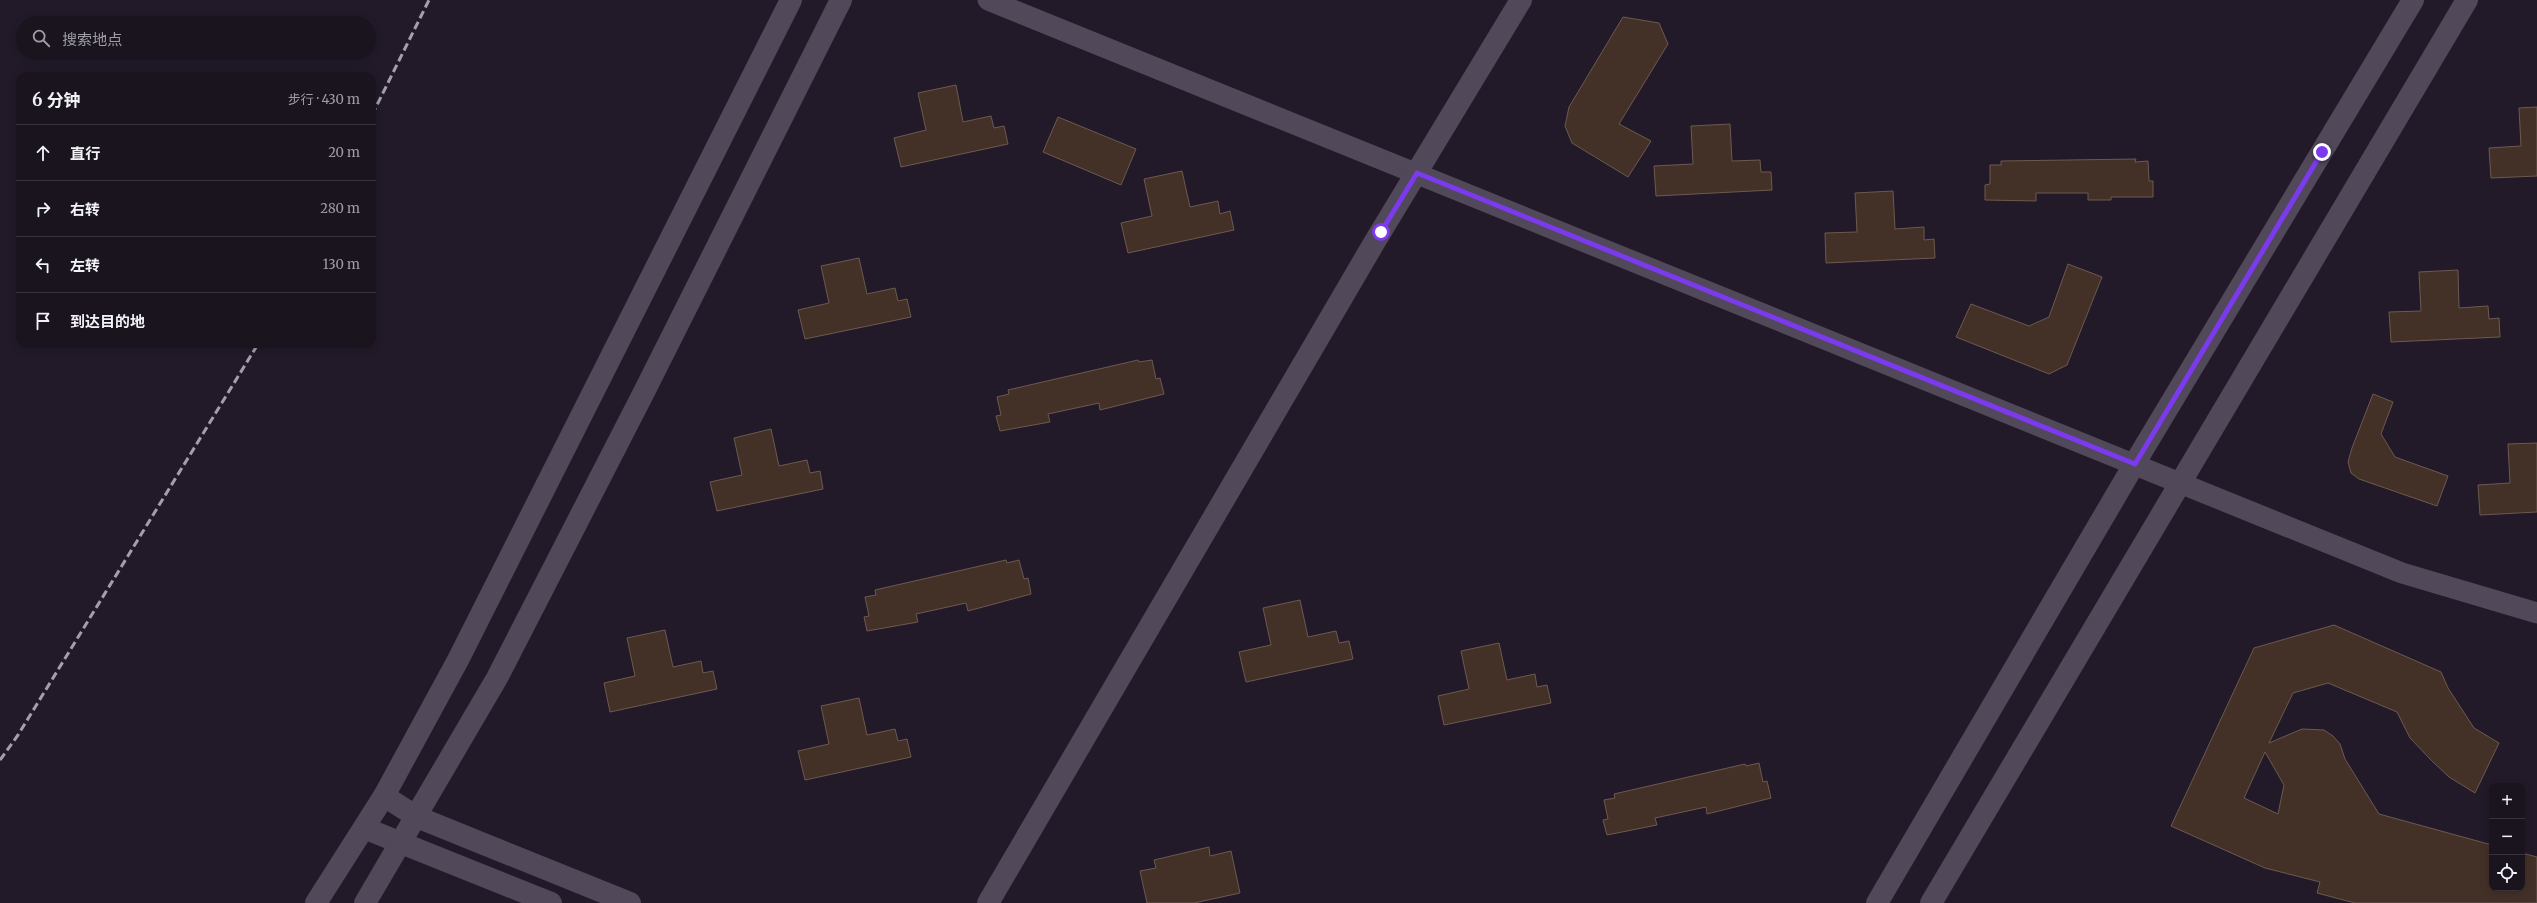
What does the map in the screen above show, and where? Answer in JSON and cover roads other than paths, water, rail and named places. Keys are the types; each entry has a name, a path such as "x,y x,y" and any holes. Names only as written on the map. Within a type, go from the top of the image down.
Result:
{"street":[{"path":"316,903 384,796 458,660 790,0"},
{"path":"365,903 417,817 500,671 643,394 841,0"},
{"path":"988,0 2402,573 2537,613"},
{"path":"988,903 1417,173 1521,0"},
{"path":"1877,903 2135,464 2413,0"},
{"path":"1931,903 2467,0"},
{"path":"384,796 417,817 630,903"},
{"path":"364,828 551,903"}],"railway":[{"path":"376,107 429,0"},
{"path":"0,760 18,735 256,348"}]}
